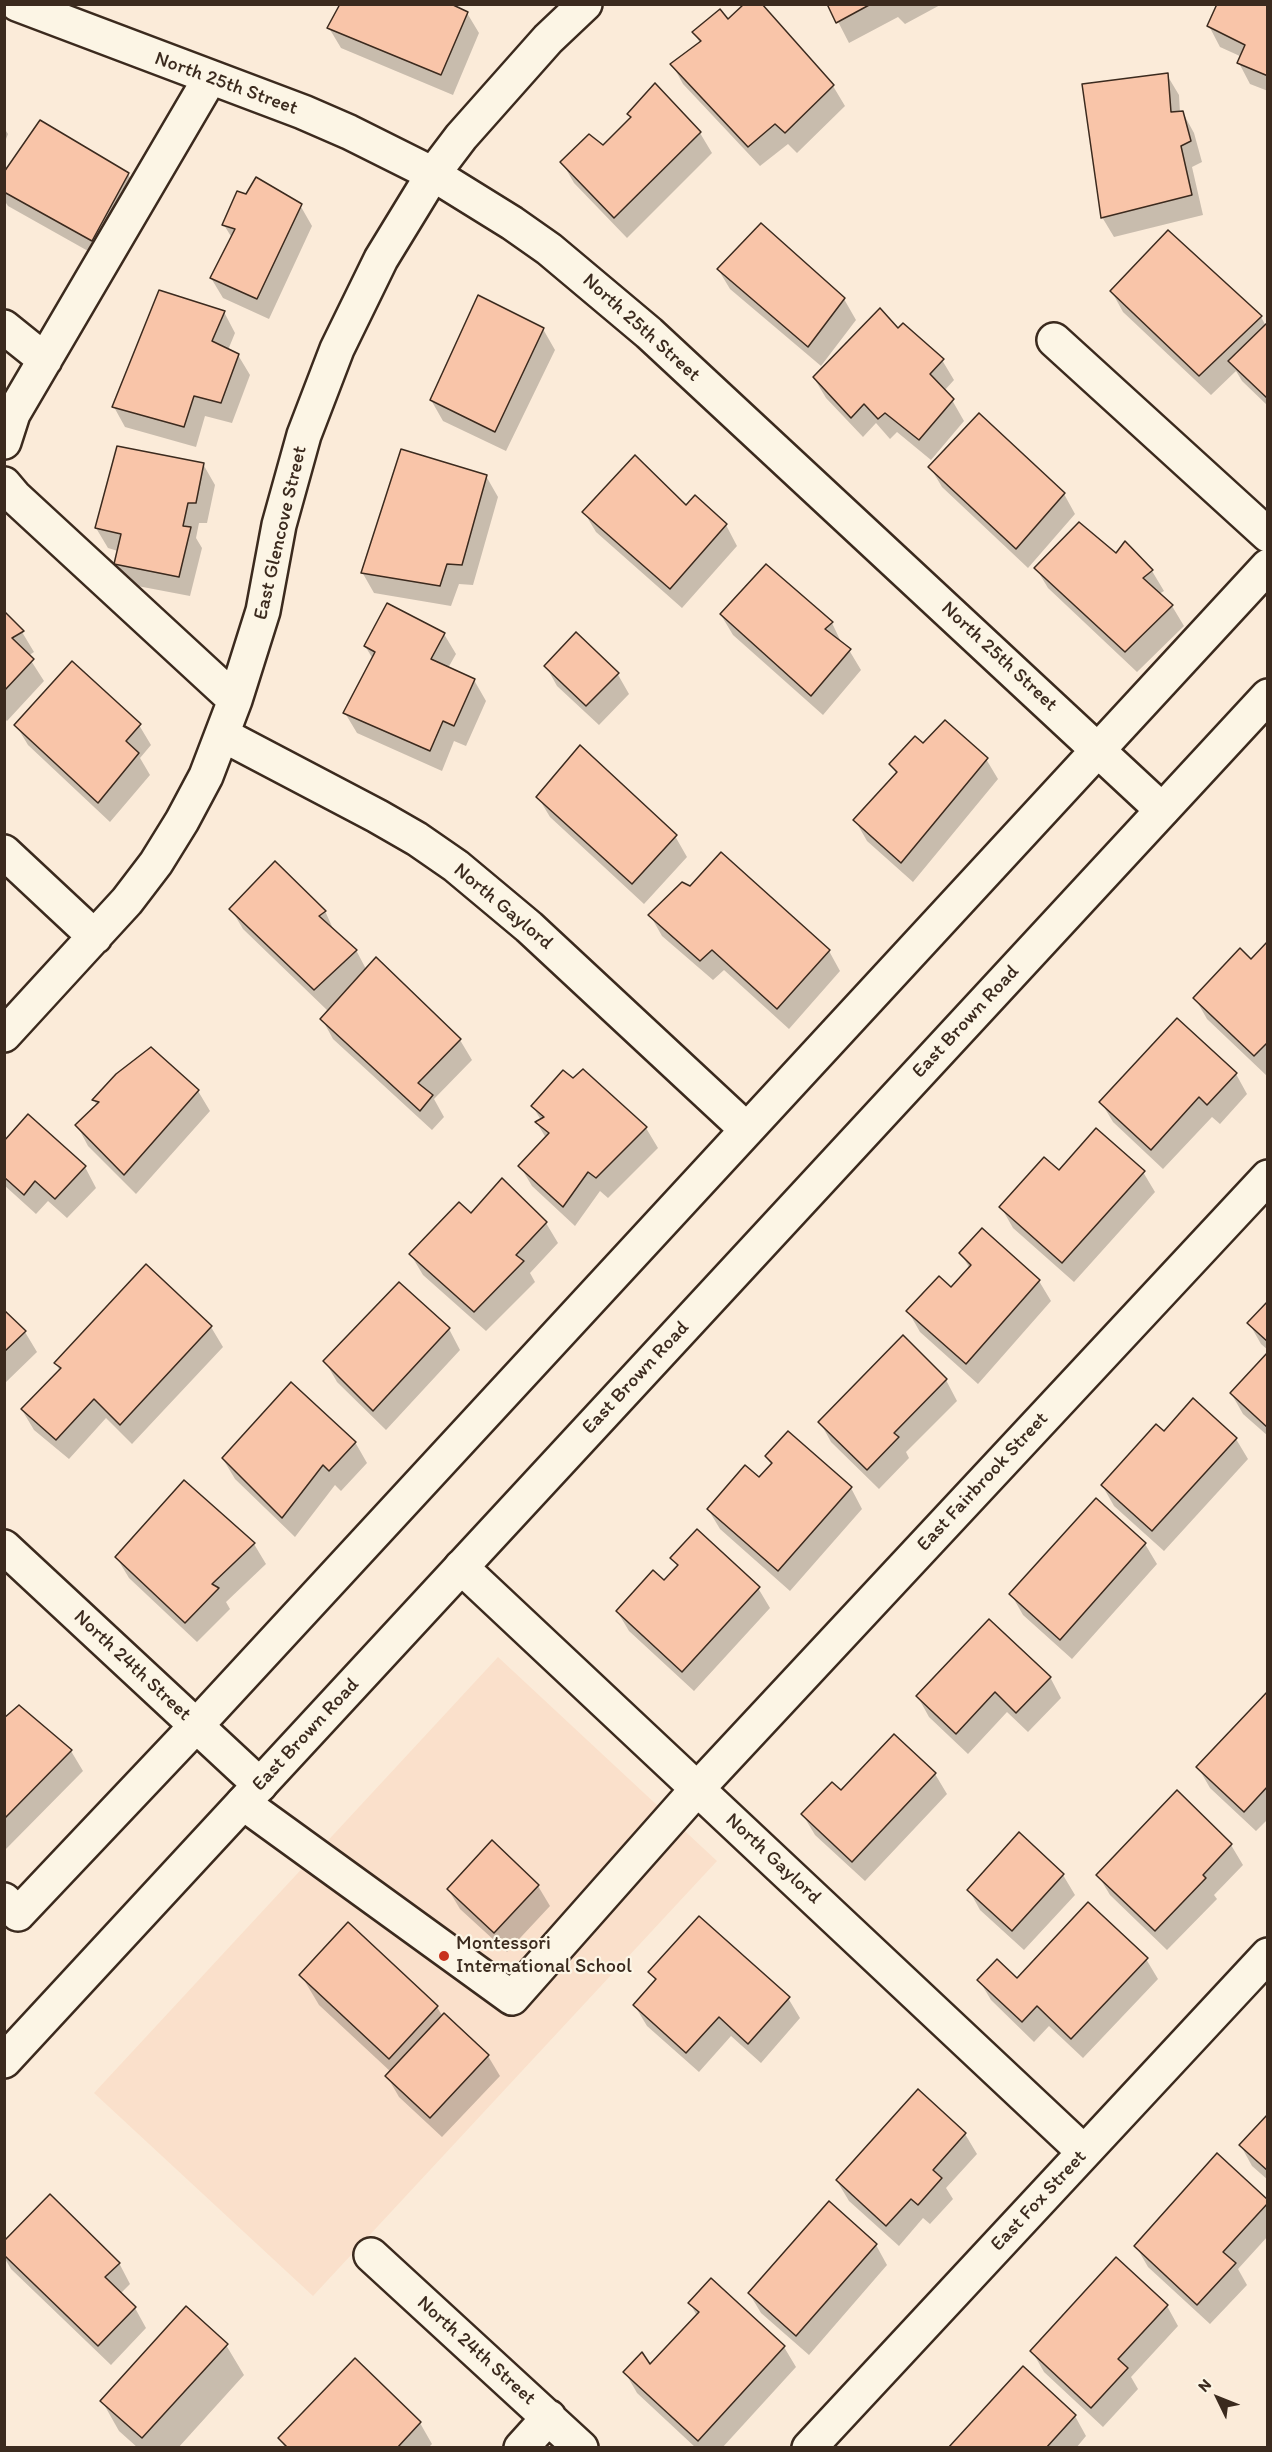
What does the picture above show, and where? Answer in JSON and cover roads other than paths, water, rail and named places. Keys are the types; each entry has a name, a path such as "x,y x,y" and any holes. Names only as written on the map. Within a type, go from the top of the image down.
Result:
{"street":[{"name":"North 25th Street","path":"17,4 349,132 433,174 549,249 612,300 1162,810"},
{"name":"East Glencove Street","path":"4,1035 95,937 156,863 206,776 236,700 263,611 279,525 290,481 320,390 337,349 381,259 433,174 502,88 585,4"},
{"path":"4,442 13,414 210,78"},
{"path":"4,327 45,360"},
{"path":"1053,340 1237,504 1268,535"},
{"path":"4,483 15,497 236,700"},
{"path":"4,1900 18,1914 196,1726 1268,566"},
{"name":"East Brown Road","path":"4,2061 1268,696"},
{"name":"North Gaylord","path":"223,735 377,816 417,839 456,866 493,894 746,1129"},
{"path":"4,852 95,937"},
{"name":"East Fairbrook Street","path":"251,1794 512,1998 698,1788 1268,1177"},
{"name":"North 24th Street","path":"4,1547 196,1726 251,1794"},
{"name":"North Gaylord","path":"461,1567 1084,2152"},
{"name":"East Fox Street","path":"809,2448 1268,1955"},
{"name":"North 24th Street","path":"371,2255 581,2448"},
{"path":"521,2448 549,2417"}],"place":[{"name":"Montessori International School","path":"444,1956"}]}
